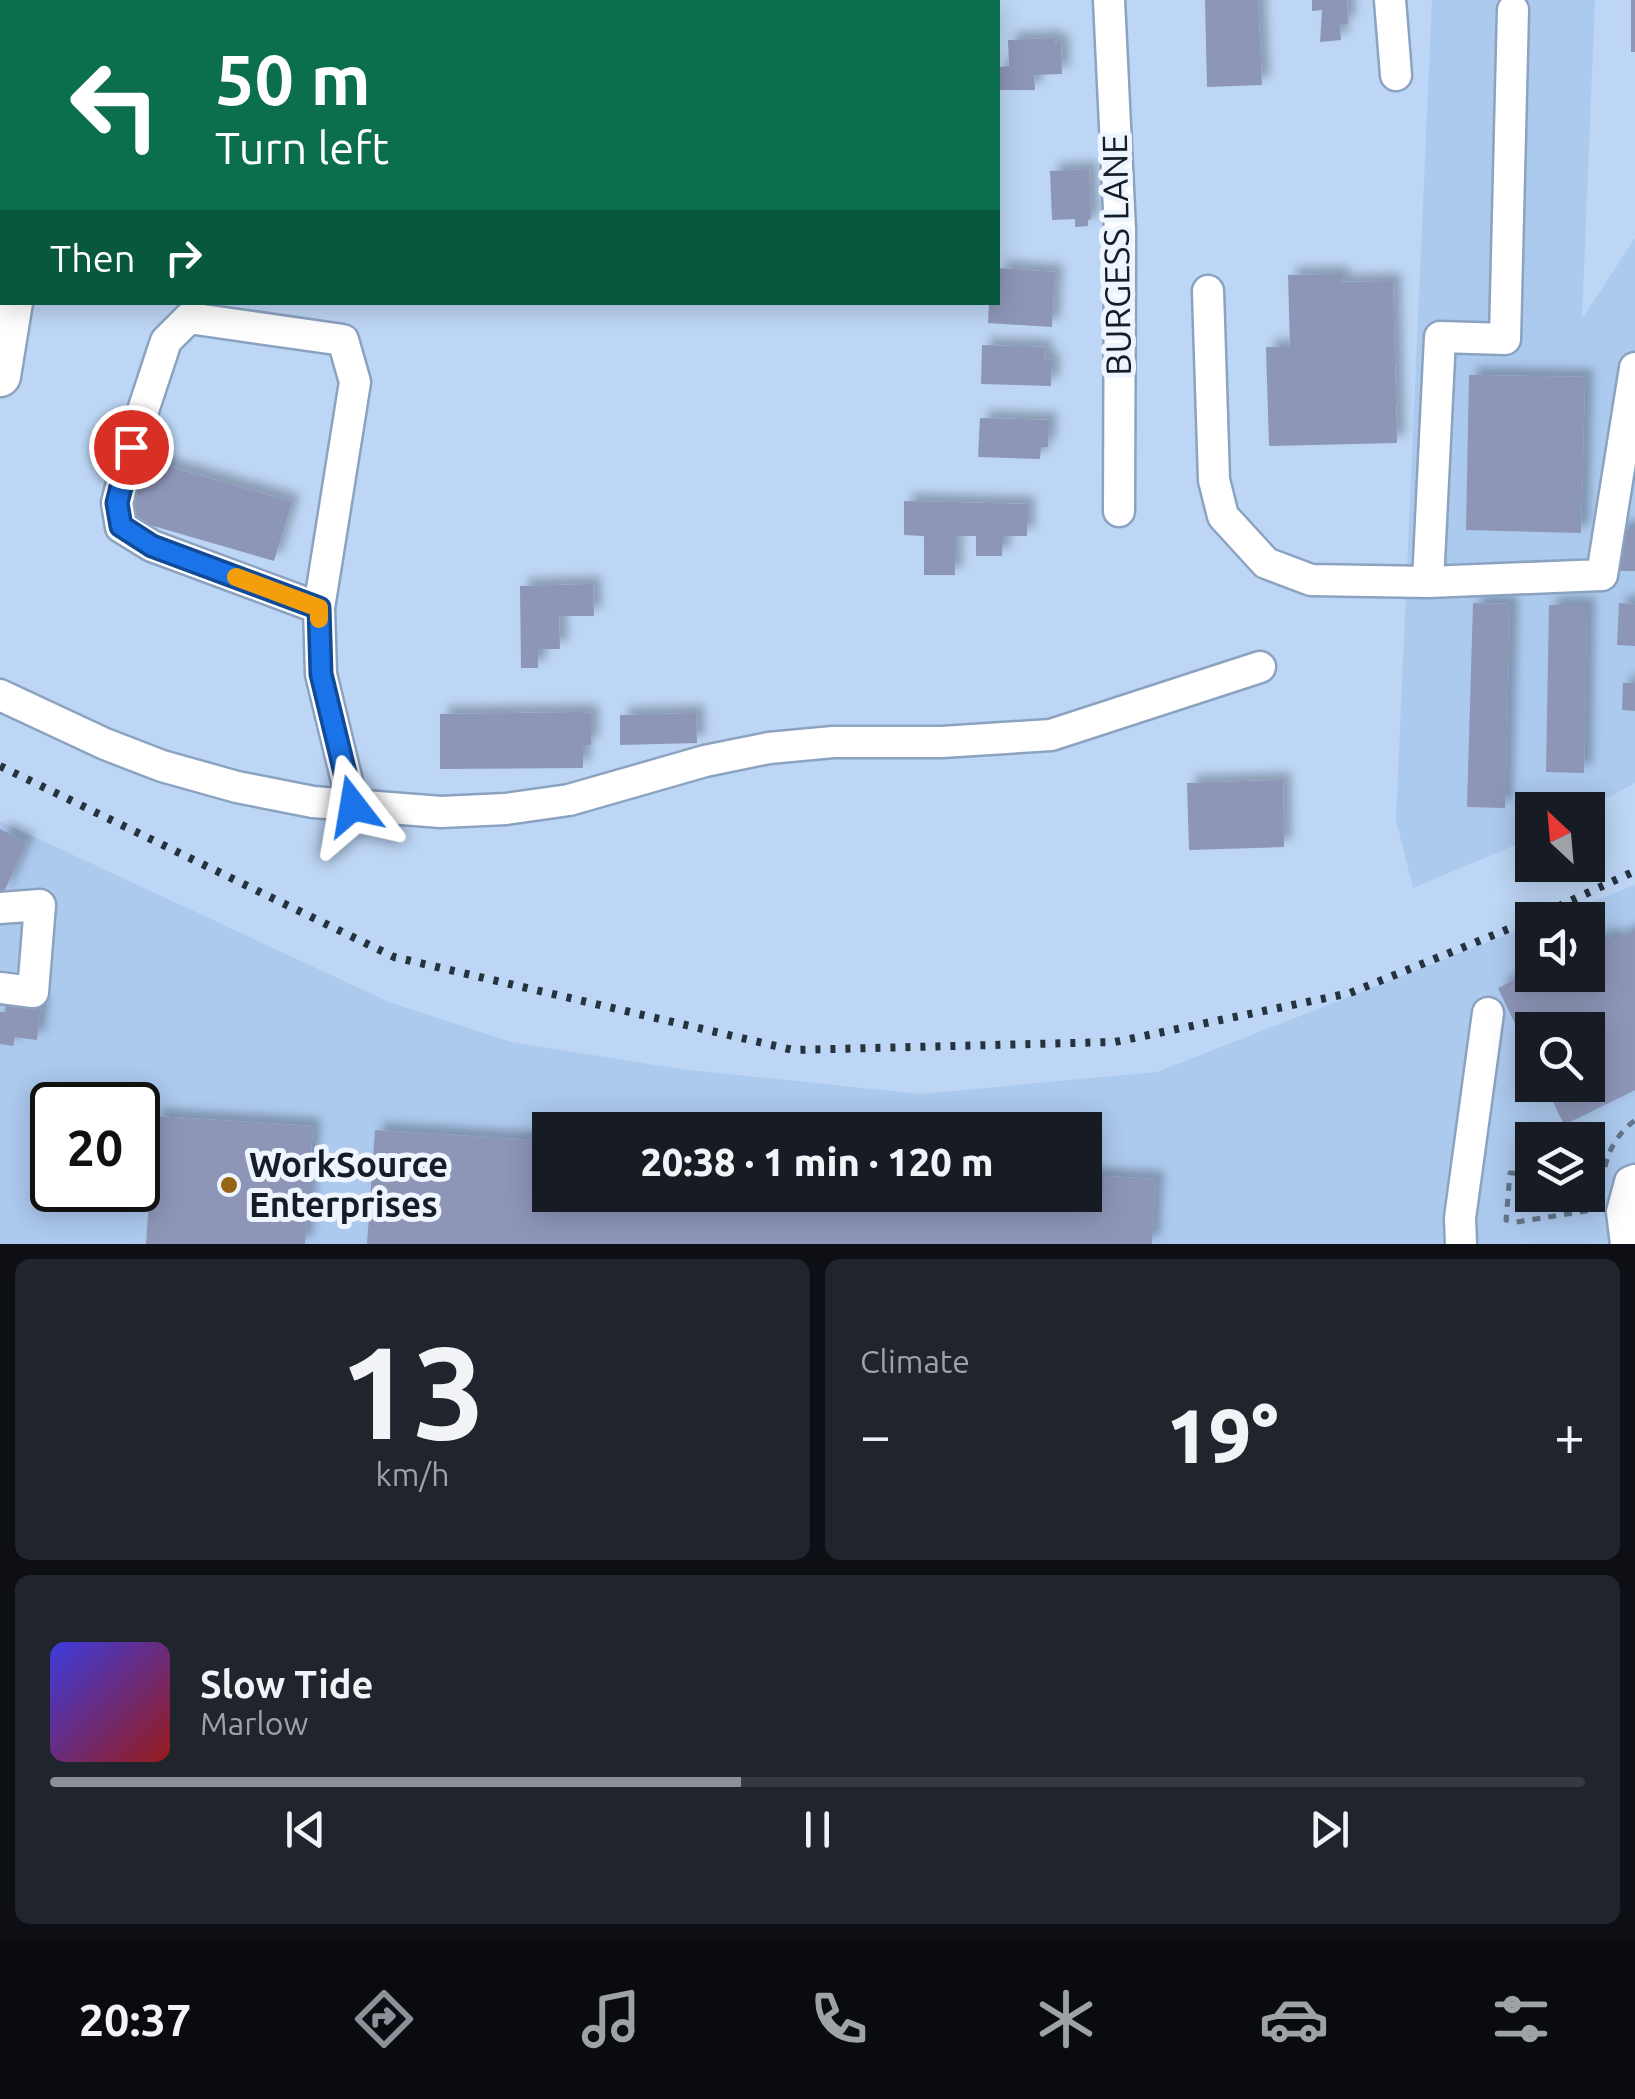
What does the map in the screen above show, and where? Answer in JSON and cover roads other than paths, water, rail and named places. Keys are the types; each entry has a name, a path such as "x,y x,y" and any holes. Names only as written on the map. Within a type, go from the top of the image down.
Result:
{"main road":[{"path":"0,376 12,305"}],"street":[{"name":"BURGESS LANE","path":"1108,0 1120,230 1119,511"},
{"path":"1390,0 1396,74"},
{"path":"1428,582 1440,337 1505,338 1512,10"},
{"path":"1208,291 1214,480 1223,516 1266,564 1311,580 1428,582 1602,575 1635,368"},
{"path":"319,608 152,546 121,526 117,503 166,341 190,318 343,340 355,382 319,608 321,674 353,806"},
{"path":"0,695 105,744 162,766 237,787 353,806 441,812 506,810 569,800 706,761 769,748 1051,734 1260,667"},
{"path":"0,908 40,906 33,992 0,988"},
{"path":"1461,1244 1460,1218 1488,1013"},
{"path":"1619,1243 1622,1212 1630,1182 1635,1180"}],"railway":[{"path":"0,766 394,957 793,1050 1115,1042 1350,993 1516,926 1635,871"}],"place":[{"name":"WorkSource Enterprises","path":"229,1185"}]}
